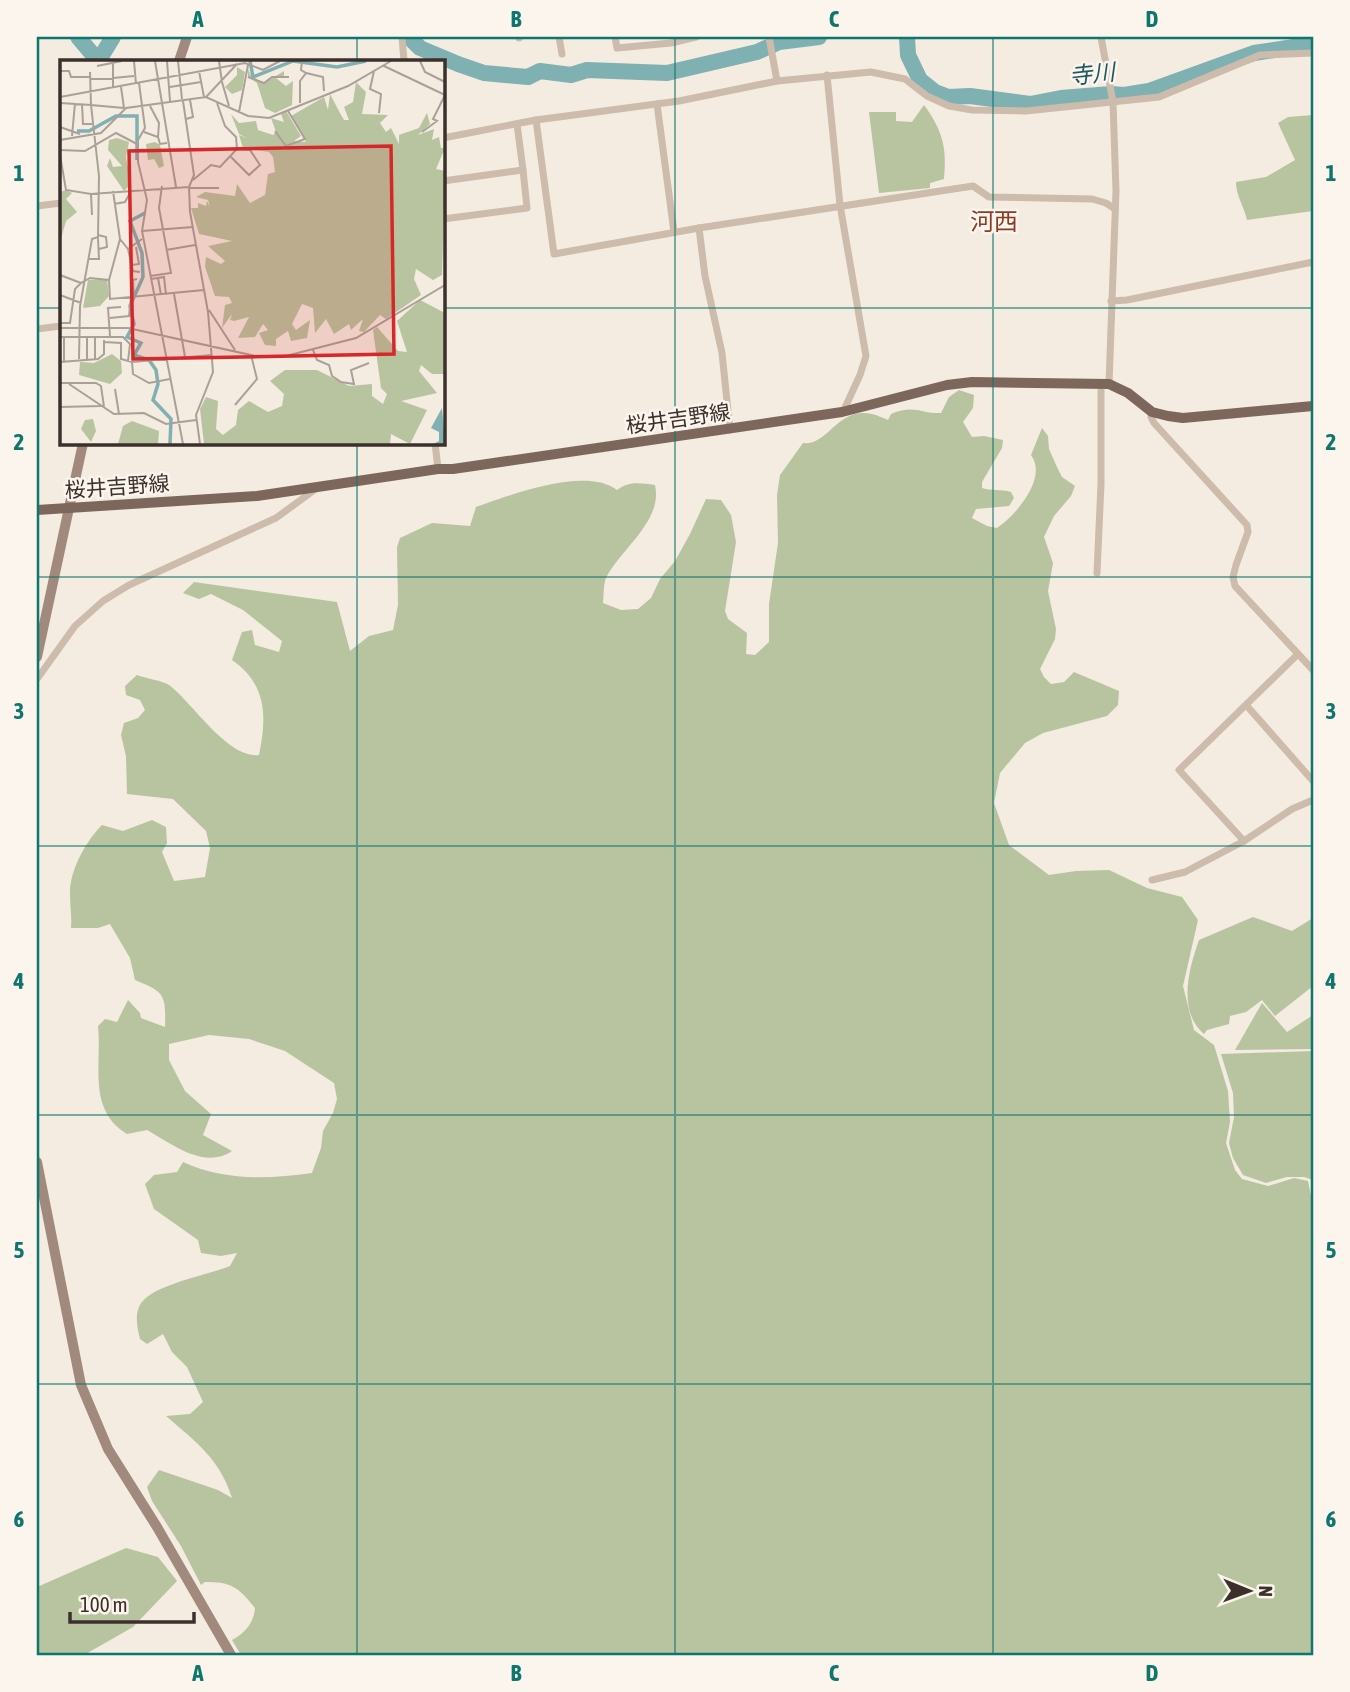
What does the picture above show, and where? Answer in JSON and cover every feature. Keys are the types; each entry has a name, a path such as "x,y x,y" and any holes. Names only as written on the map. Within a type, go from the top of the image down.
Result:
{"main road":[{"name":"桜井吉野線","path":"37,510 257,496 318,488 842,412 947,385 972,382 1105,384 1128,393 1153,412 1183,418 1313,406"}],"street":[{"path":"179,60 187,37"},
{"path":"559,37 562,54"},
{"path":"615,37 617,48 696,37"},
{"path":"769,37 777,81"},
{"path":"1097,573 1115,209 1113,100 1101,37"},
{"path":"402,40 404,60"},
{"path":"444,138 536,120 656,104 777,81 871,72 905,79 927,96 949,106 972,110 1026,111 1159,97 1260,55 1313,53"},
{"path":"827,75 840,205 866,356 842,412"},
{"path":"656,104 674,232"},
{"path":"536,120 554,254 840,205 973,186 989,197 1092,199 1115,209"},
{"path":"444,219 527,208 517,124"},
{"path":"444,181 523,170"},
{"path":"37,206 60,202"},
{"path":"699,228 705,276 722,353 730,430"},
{"path":"1111,301 1128,300 1313,262"},
{"path":"37,329 60,326"},
{"path":"1153,412 1151,417 1154,423 1247,525 1248,532 1233,577 1236,586 1313,670"},
{"path":"37,657 83,444"},
{"path":"435,444 438,469"},
{"path":"37,679 75,626 103,601 129,585 276,518 318,488"},
{"path":"1244,841 1179,770 1297,655"},
{"path":"1247,706 1313,781"},
{"path":"1152,880 1185,872 1244,841 1292,809 1313,800"},
{"path":"37,1167 81,1385 108,1449 157,1527 230,1655"}],"green space":[{"path":"924,105 936,123 942,140 944,179 930,183 930,188 879,193 869,112 896,112 896,121 912,122"},
{"path":"1313,115 1313,211 1247,220 1236,182 1266,177 1295,160 1278,123 1288,117"},
{"path":"959,390 974,395 973,408 963,422 972,437 984,436 1003,440 1002,448 982,482 982,488 1011,492 1014,498 1009,506 976,509 972,518 997,528 1021,505 1036,474 1031,455 1042,428 1048,436 1049,449 1062,477 1075,486 1071,496 1054,516 1044,537 1053,563 1048,591 1056,629 1055,639 1040,669 1044,677 1051,684 1064,682 1074,672 1119,691 1118,705 1107,716 1043,733 1025,743 1000,773 994,803 1009,845 1049,875 1109,870 1147,888 1182,897 1198,920 1183,986 1194,1030 1214,1045 1228,1091 1230,1122 1226,1143 1235,1170 1242,1179 1268,1186 1294,1178 1308,1181 1313,1228 1313,1655 241,1655 232,1640 248,1627 255,1608 234,1587 222,1583 205,1582 201,1585 181,1546 152,1501 147,1487 159,1470 218,1490 232,1498 214,1462 166,1416 190,1414 203,1402 187,1367 172,1352 163,1334 147,1344 140,1339 137,1320 139,1306 149,1296 170,1285 230,1266 237,1253 221,1256 201,1253 198,1240 154,1209 145,1184 154,1175 177,1172 183,1162 214,1173 246,1177 312,1173 321,1148 323,1131 337,1099 334,1083 285,1051 249,1039 209,1035 169,1044 169,1060 185,1091 211,1114 203,1135 232,1151 210,1158 188,1153 147,1130 127,1134 114,1124 106,1112 99,1086 98,1026 105,1019 117,1022 128,1000 140,1013 141,1018 165,1027 165,1008 158,992 135,980 130,958 110,924 98,928 71,928 70,886 75,867 90,839 102,825 123,831 152,820 166,827 167,843 162,852 174,881 205,877 210,848 206,831 173,799 127,794 126,756 121,735 124,723 138,718 145,710 140,700 126,695 125,686 137,675 169,685 223,739 247,754 259,755 263,728 262,702 252,680 244,669 232,660 242,632 252,630 255,645 279,652 282,641 243,610 211,594 199,599 183,593 194,582 337,602 350,651 369,636 393,630 398,605 397,547 400,538 432,523 470,526 476,507 548,485 587,481 603,483 617,490 630,484 655,485 656,498 648,522 614,565 605,582 603,603 621,610 638,609 651,598 660,579 675,561 690,534 706,499 721,500 731,515 736,542 725,611 728,619 747,633 746,654 755,655 769,642 769,604 778,543 777,495 780,475 803,443 820,439 842,420 860,413 874,414 888,420 891,414 906,410 941,413 949,397"},
{"path":"1253,917 1292,931 1313,918 1313,986 1275,1016 1262,1000 1246,1012 1230,1016 1229,1024 1207,1030 1204,1034 1190,1014 1188,1002 1189,976 1199,940"},
{"path":"1262,1003 1287,1032 1313,1015 1313,1049 1235,1050"},
{"path":"1313,1051 1313,1180 1287,1177 1266,1183 1243,1175 1233,1158 1229,1143 1234,1117 1233,1093 1221,1054"},
{"path":"126,1548 158,1557 177,1581 133,1627 84,1655 37,1655 37,1587"}],"waterway":[{"name":"寺川","path":"78,37 94,56 102,55 113,37"},
{"name":"寺川","path":"409,37 420,48 484,73 528,77 540,71 571,75 587,70 667,73 757,52 779,42 819,37"},
{"name":"寺川","path":"907,37 908,55 920,80 935,92 948,97 970,96 1030,104 1061,98 1149,91 1254,53 1313,44"}],"district":[{"name":"河西","path":"994,221"}]}
